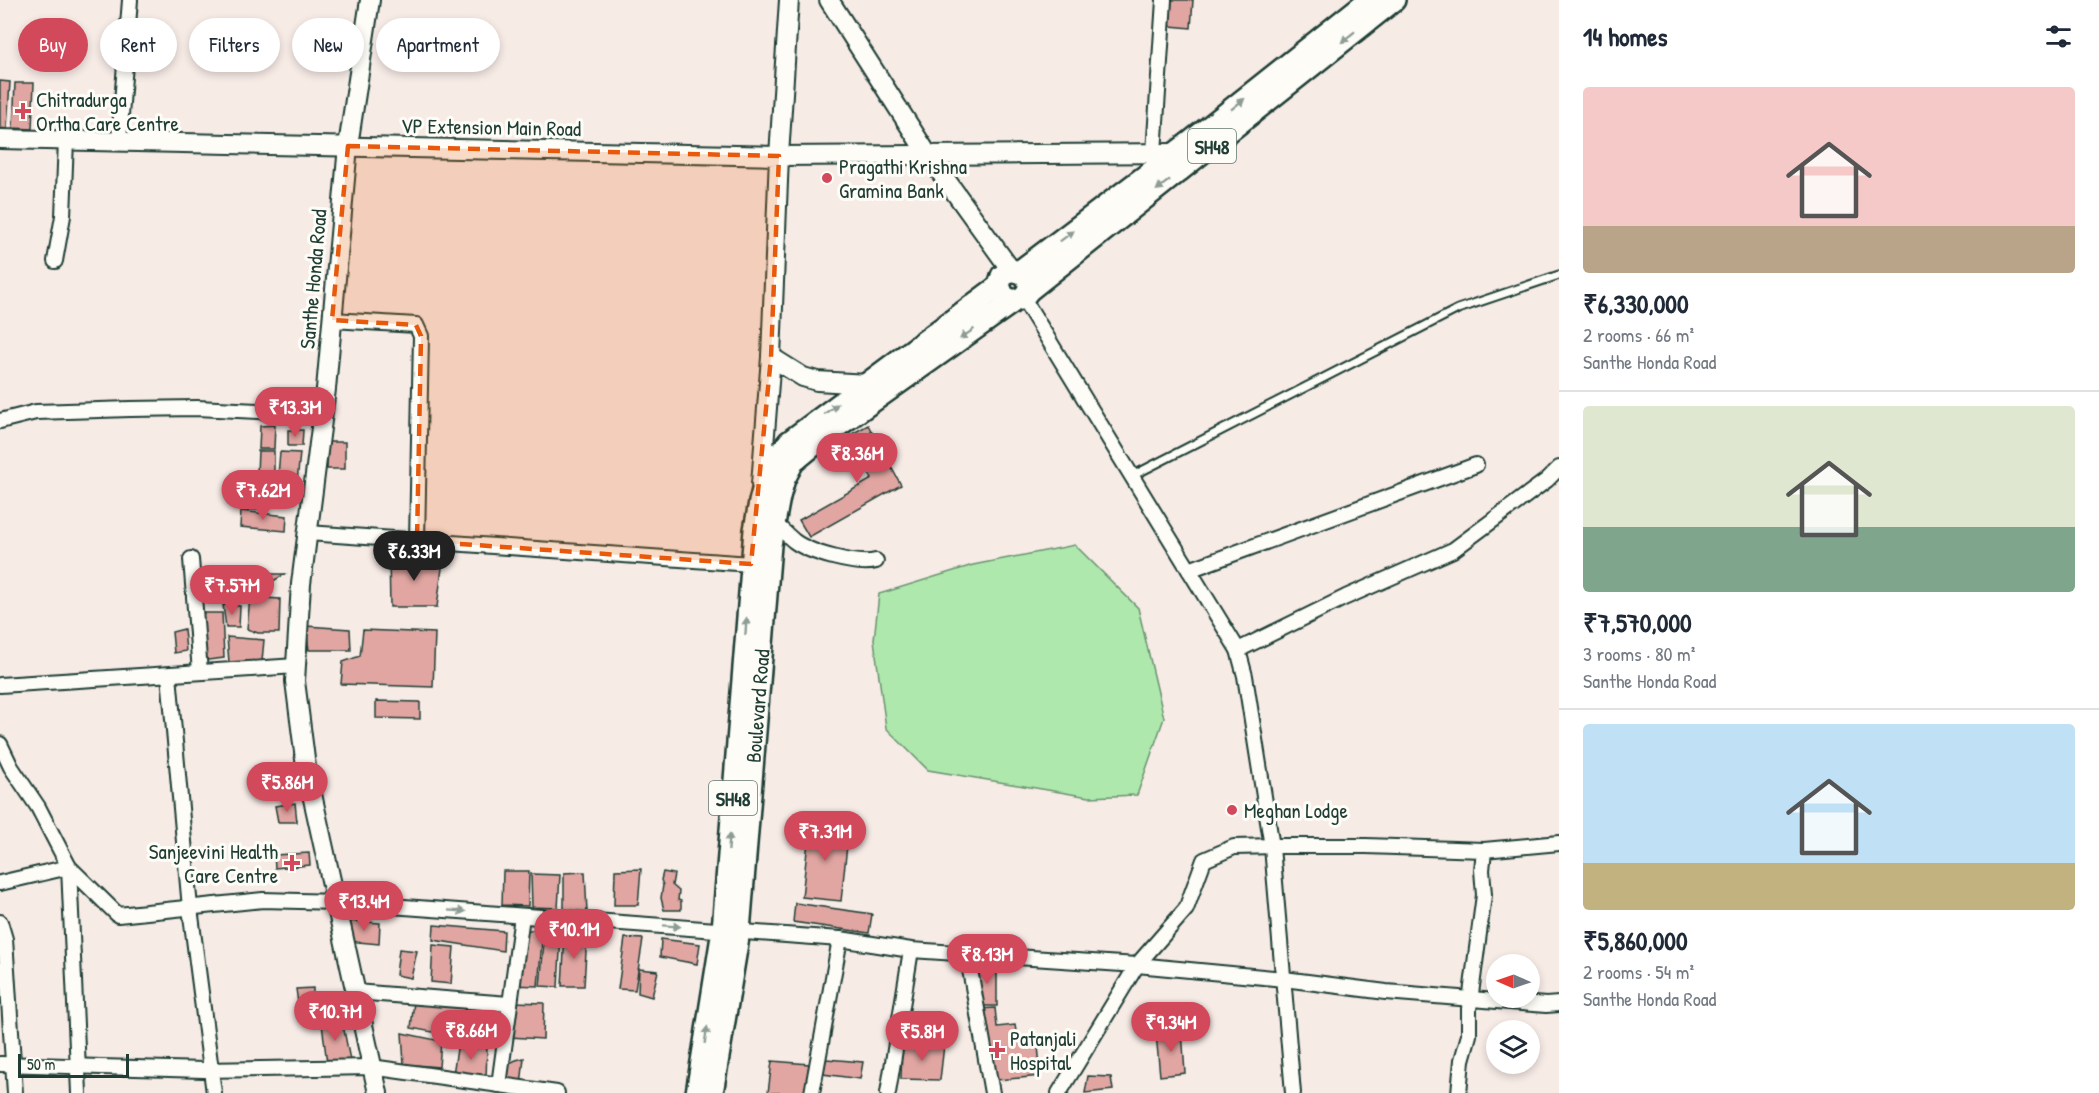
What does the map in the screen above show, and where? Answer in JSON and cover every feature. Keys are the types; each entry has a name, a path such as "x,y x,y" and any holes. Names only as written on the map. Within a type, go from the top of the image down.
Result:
{"main road":[{"name":"Santhe Honda Road","path":"370,0 348,146 322,414 301,584 295,681 306,767 378,1093"},
{"path":"767,509 779,156 789,0"},
{"path":"829,0 928,155 1016,286"},
{"name":"SH48","path":"1182,159 1369,0"},
{"name":"SH48","path":"767,509 793,462 810,447 1016,286 1394,0"},
{"name":"VP Extension Main Road","path":"0,139 779,156 1154,153 1182,159"},
{"name":"SH48","path":"767,509 766,478 776,458 789,442 867,384 1016,286"},
{"path":"771,357 797,374 817,381 867,384"},
{"name":"Boulevard Road","path":"697,1093 731,931 751,564 767,509"},
{"name":"Boulevard Road","path":"712,1093 731,931 767,509"}],"street":[{"path":"119,141 130,0"},
{"path":"1154,153 1164,0"},
{"path":"55,261 63,216 66,140"},
{"path":"1016,286 1238,650 1245,676 1272,847 1293,1093"},
{"path":"332,320 416,326 421,336 417,541"},
{"path":"0,422 36,412 130,409 197,408 322,414"},
{"path":"1188,570 1476,465"},
{"path":"1238,650 1346,597 1453,550 1547,480 1559,468"},
{"path":"767,509 796,542 824,555 868,563 876,561"},
{"path":"308,533 751,564"},
{"path":"191,559 200,672"},
{"path":"0,685 296,666"},
{"path":"169,675 190,908 214,1093"},
{"path":"0,744 11,767 38,807 69,867 118,915 263,900 336,902 840,939 911,950 1137,964 1386,992 1470,997 1546,1005 1559,1004"},
{"path":"1059,1093 1137,964 1186,909 1204,860 1234,848 1366,846 1484,850 1559,843"},
{"path":"1459,1093 1462,1060 1469,1035 1470,997 1484,895 1482,870 1484,850"},
{"path":"0,883 69,867"},
{"path":"69,867 79,1093"},
{"path":"499,1085 522,916"},
{"path":"0,922 5,939 7,1064 15,1093"},
{"path":"812,1093 840,939"},
{"path":"888,1093 911,950"},
{"path":"967,953 992,1093"},
{"path":"355,992 509,1004"},
{"path":"7,1064 212,1069 371,1067 557,1093"}],"lane":[{"path":"1132,476 1458,309 1559,275"}],"highlighted area":[{"path":"348,146 779,156 771,357 751,564 417,541 421,336 416,325 332,320"}],"green space":[{"path":"1075,545 1138,608 1164,718 1137,795 1089,797 928,770 886,728 874,640 879,594 973,565"}],"building":[{"path":"1172,0 1193,0 1191,28 1170,26"},
{"path":"0,81 10,82 7,129 0,128"},
{"path":"15,83 34,83 32,129 13,128"},
{"path":"275,425 274,449 259,449 260,426"},
{"path":"868,425 901,485 809,537 799,520 872,479 854,447 847,451 841,440"},
{"path":"288,430 303,430 302,446 288,446"},
{"path":"328,442 345,442 345,469 327,469"},
{"path":"258,451 274,451 274,473 257,473"},
{"path":"280,452 300,453 295,502 276,499"},
{"path":"240,496 266,497 265,510 239,509"},
{"path":"241,511 287,516 286,531 240,527"},
{"path":"389,556 443,560 437,607 390,607"},
{"path":"238,569 241,594 230,595 227,570"},
{"path":"253,574 285,574 255,592"},
{"path":"250,597 280,599 279,633 258,633 247,629"},
{"path":"223,605 240,606 239,627 226,627"},
{"path":"197,613 222,613 224,658 208,660 198,656"},
{"path":"306,626 350,629 351,650 309,650"},
{"path":"184,629 186,651 174,653 172,632"},
{"path":"363,630 435,633 433,687 341,684 343,662 360,656"},
{"path":"227,637 264,640 262,661 229,663"},
{"path":"376,701 420,702 420,719 376,718"},
{"path":"295,803 297,822 278,822 275,806"},
{"path":"810,823 849,827 841,901 802,897"},
{"path":"309,853 310,865 275,868 274,855"},
{"path":"641,869 638,905 614,905 615,870"},
{"path":"503,871 529,871 528,906 502,905"},
{"path":"585,872 587,912 564,909 564,873"},
{"path":"663,872 674,874 672,885 679,891 678,900 681,901 681,910 664,910 661,898"},
{"path":"531,874 560,875 558,908 532,907"},
{"path":"795,903 872,914 869,933 793,922"},
{"path":"350,921 380,923 379,944 348,941"},
{"path":"434,925 504,931 503,951 433,940"},
{"path":"519,930 543,930 538,986 512,985"},
{"path":"545,931 561,934 558,987 540,986"},
{"path":"565,934 587,934 584,986 562,986"},
{"path":"625,938 643,939 635,990 618,989"},
{"path":"661,939 700,944 697,964 660,957"},
{"path":"433,945 454,947 451,984 431,982"},
{"path":"399,949 417,951 411,978 396,975"},
{"path":"978,964 997,964 997,1006 978,1006"},
{"path":"639,969 658,971 652,997 638,993"},
{"path":"313,988 313,1002 298,1003 296,989"},
{"path":"337,998 339,1019 322,1021 320,1000"},
{"path":"414,1001 465,1007 459,1037 411,1028"},
{"path":"513,1002 544,1003 543,1039 509,1037"},
{"path":"466,1003 498,1011 496,1043 464,1036"},
{"path":"995,1008 997,1027 1015,1025 1017,1037 1037,1036 1041,1076 986,1081 978,1009"},
{"path":"342,1020 350,1060 327,1063 322,1024"},
{"path":"1182,1031 1185,1073 1160,1076 1156,1034"},
{"path":"402,1033 441,1041 439,1067 404,1064"},
{"path":"458,1043 487,1046 486,1080 453,1074"},
{"path":"902,1043 944,1045 940,1080 901,1079"},
{"path":"524,1058 521,1085 499,1084 503,1066"},
{"path":"826,1059 863,1062 860,1079 823,1074"},
{"path":"772,1061 809,1064 806,1093 768,1093"},
{"path":"1088,1076 1111,1077 1113,1090 1085,1093"}],"place":[{"name":"Chitradurga Ortha Care Centre","path":"23,111"},
{"name":"Pragathi Krishna Gramina Bank","path":"827,178"},
{"name":"Meghan Lodge","path":"1232,810"},
{"name":"Sanjeevini Health Care Centre","path":"292,863"},
{"name":"Patanjali Hospital","path":"997,1050"}]}
